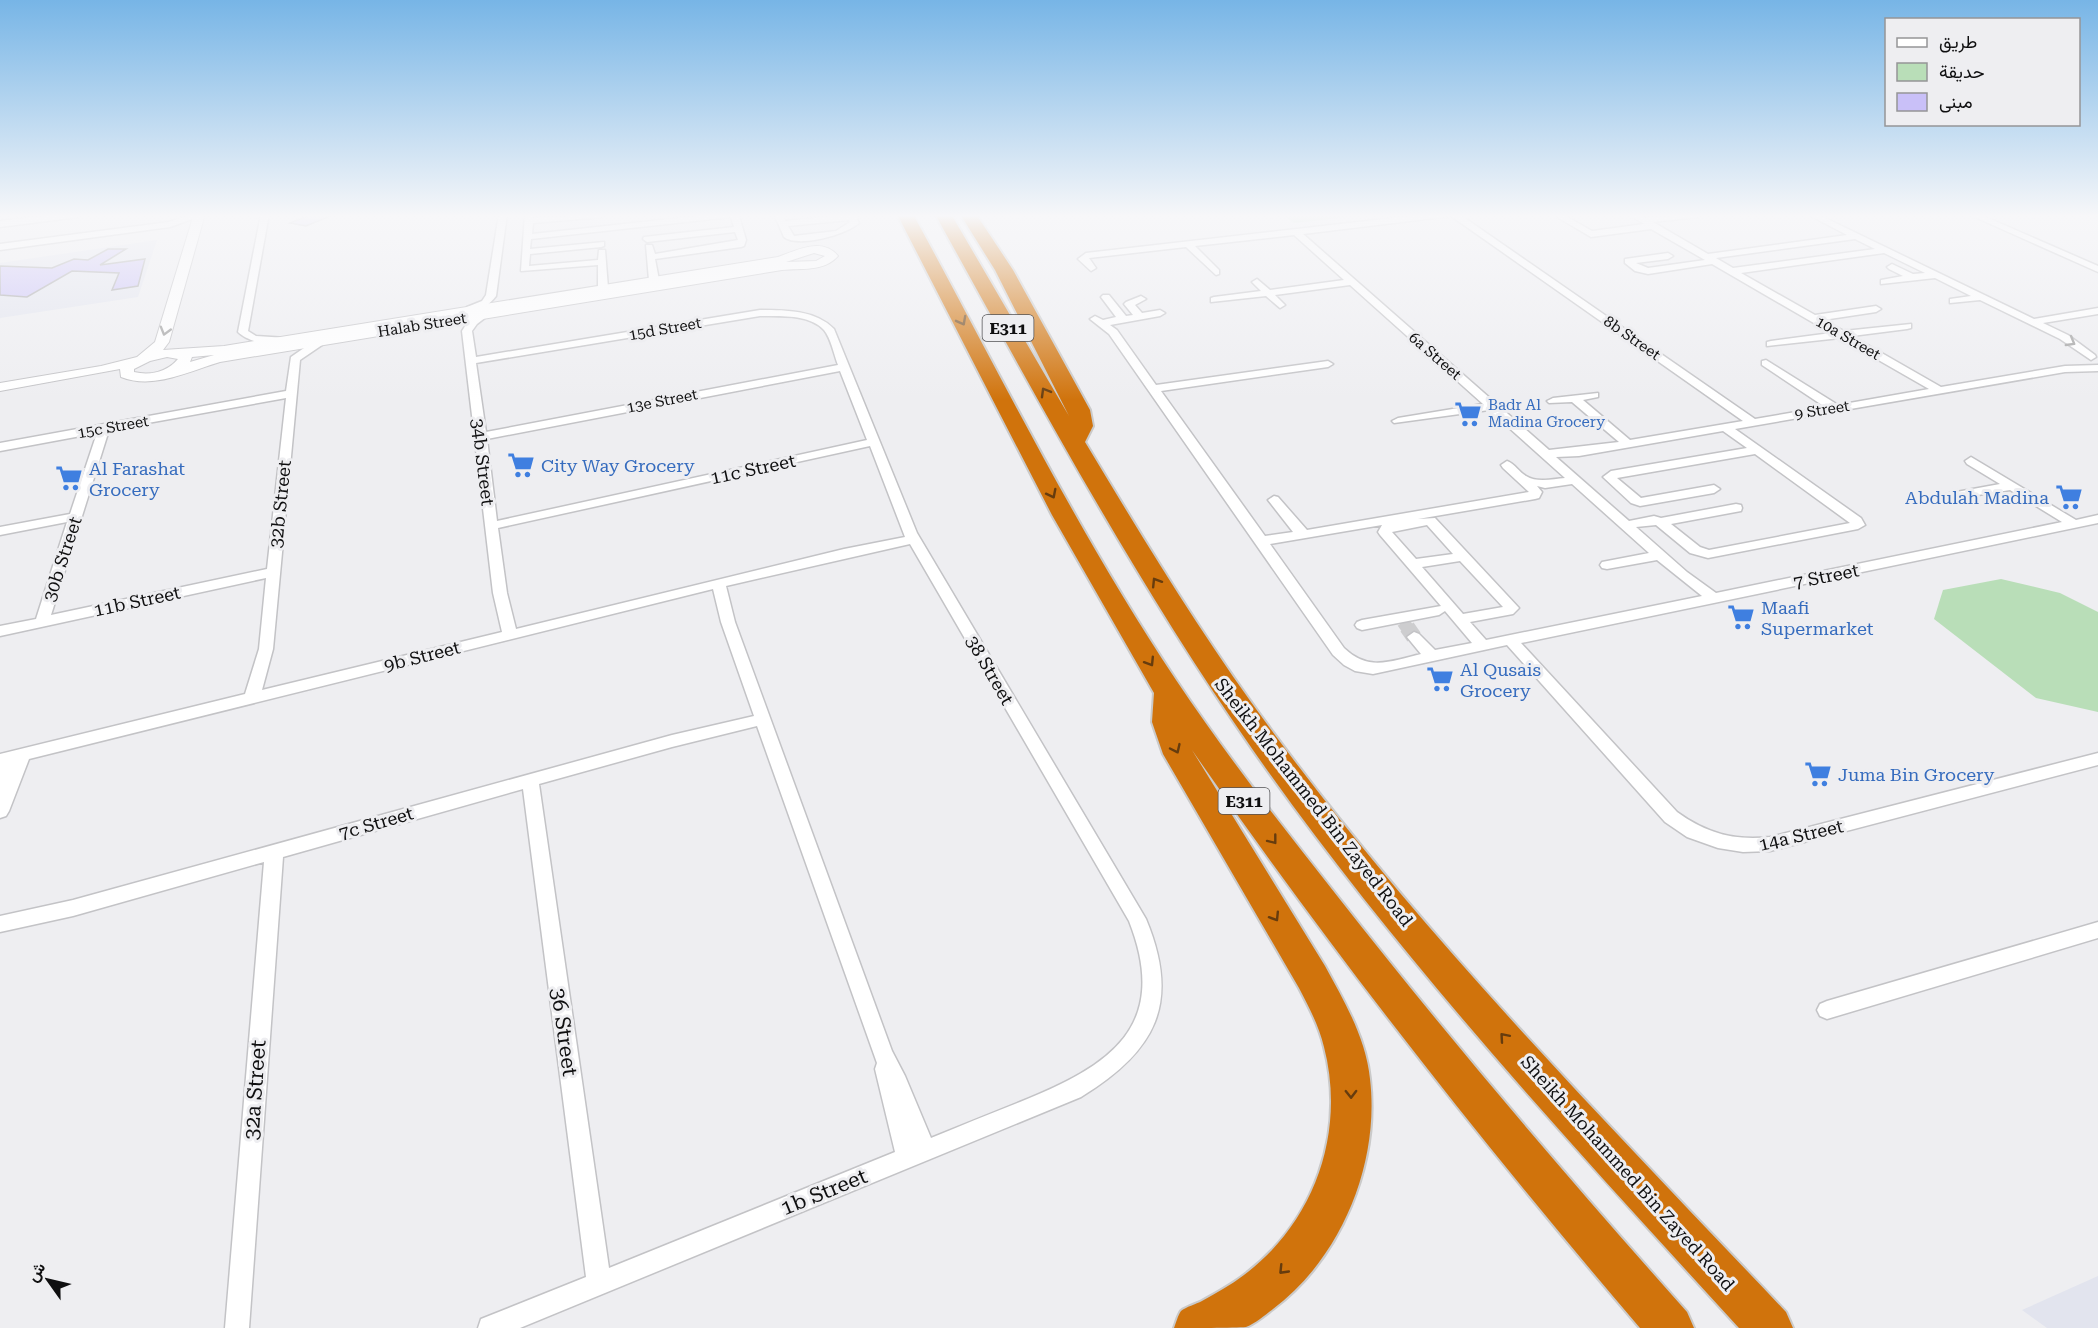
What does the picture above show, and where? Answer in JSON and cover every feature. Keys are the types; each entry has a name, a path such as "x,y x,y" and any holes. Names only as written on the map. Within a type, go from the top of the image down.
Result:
{"highway":[{"name":"E311","path":"938,276 1073,533 1169,692 1255,817 1373,971 1473,1096 1671,1328"},
{"name":"Sheikh Mohammed Bin Zayed Road","path":"978,276 1140,555 1203,655 1277,759 1346,848 1508,1041 1770,1328"},
{"path":"1007,276 1079,410 1082,426 1073,443"},
{"path":"1169,692 1167,722 1178,754 1312,977 1345,1048 1351,1086 1351,1125 1344,1165 1330,1203 1309,1240 1281,1273 1246,1302 1197,1328"}],"street":[{"path":"134,377 129,376 126,371 156,350 162,342 183,276"},
{"path":"173,371 186,358 179,344 191,276"},
{"path":"253,276 243,332 254,339 283,340"},
{"path":"471,309 485,303 491,296 494,276"},
{"path":"603,276 603,288"},
{"path":"653,276 654,280"},
{"name":"Halab Street","path":"141,359 167,353 179,344 283,340 679,276"},
{"name":"Halab Street","path":"134,377 157,376 208,360 719,276"},
{"name":"6a Street","path":"1344,276 1682,575 1689,586 1709,599"},
{"name":"8b Street","path":"1543,276 1752,422"},
{"name":"10a Street","path":"1741,276 1940,391"},
{"path":"1884,282 1921,276"},
{"path":"1939,276 2071,341 2095,360"},
{"path":"1257,282 1280,305"},
{"path":"1214,300 1351,282"},
{"path":"491,296 509,303"},
{"path":"1106,297 1122,318 1160,313"},
{"path":"1953,301 1982,297"},
{"path":"1113,307 1130,305 1132,301 1141,299"},
{"path":"1130,305 1139,316"},
{"path":"1813,318 1876,309"},
{"path":"2032,322 2098,311"},
{"name":"15d Street","path":"471,363 751,314 780,313 806,317"},
{"path":"440,322 457,325 467,331 473,322 485,314"},
{"name":"38 Street","path":"806,317 825,325 832,333 911,536 1147,940 1153,962 1154,984 1150,1008 1141,1030"},
{"name":"7 Street","path":"1122,318 1099,321 1113,332 1151,384 1329,636 1342,658 1363,668 1385,669 1432,656 2098,519"},
{"path":"1771,344 1907,326"},
{"name":"34b Street","path":"467,331 504,636"},
{"path":"269,350 288,354 295,359 321,341"},
{"path":"1151,384 1319,356"},
{"path":"0,387 101,370 141,359"},
{"name":"32b Street","path":"259,696 266,649 295,359"},
{"name":"9 Street","path":"1549,457 2065,369 2095,360"},
{"path":"1766,363 1835,408"},
{"path":"1151,384 1328,364"},
{"name":"13e Street","path":"480,437 845,367"},
{"path":"0,395 94,380 134,377"},
{"name":"15c Street","path":"0,447 291,395"},
{"path":"1553,401 1594,395"},
{"path":"1574,398 1628,444"},
{"path":"1398,421 1492,406"},
{"path":"1626,525 1654,520 1661,522 1695,550 1708,554 1857,525 1856,521 1725,427"},
{"name":"30b Street","path":"42,622 104,428"},
{"name":"11c Street","path":"491,526 873,442"},
{"path":"1714,489 1638,501 1610,479 1610,476 1756,450"},
{"path":"1971,461 2074,524"},
{"path":"1262,541 1535,495 1536,492 1507,465"},
{"path":"1523,480 1541,484 1575,480"},
{"path":"1944,498 2011,486"},
{"path":"1274,500 1302,534"},
{"path":"1609,510 1635,507 1638,501"},
{"path":"1661,522 1736,508"},
{"path":"0,531 76,517"},
{"path":"1461,619 1508,611 1512,608 1430,521 1387,527 1385,531 1483,646"},
{"name":"9b Street","path":"10,758 911,536"},
{"path":"1607,565 1659,555"},
{"path":"1413,564 1463,556"},
{"name":"11b Street","path":"0,631 273,572"},
{"path":"714,585 883,1054 888,1086 916,1155"},
{"path":"1362,625 1401,620 1439,610"},
{"path":"1414,637 1432,656"},
{"name":"14a Street","path":"1510,640 1671,817 1698,835 1729,844 1752,846 1770,844 2098,759"},
{"name":"7c Street","path":"0,924 73,908 761,715"},
{"path":"0,789 10,758"},
{"path":"0,811 10,758"},
{"name":"36 Street","path":"530,781 599,1284"},
{"name":"32a Street","path":"237,1328 274,852"},
{"name":"7c Street","path":"0,933 73,908"},
{"path":"1827,1010 2098,930"},
{"name":"1b Street","path":"490,1328 1074,1090 1114,1064 1141,1030"}],"shaded area":[{"path":"0,276 145,276 138,297 0,318"},
{"path":"2098,1276 2098,1328 2047,1328 2022,1310"}],"green space":[{"path":"2001,579 2060,593 2098,612 2098,712 2036,698 1934,619 1943,590"}],"building":[{"path":"0,276 63,276 27,297 0,295"},
{"path":"118,276 141,276 138,286 112,290"}],"tunnel":[{"path":"1403,622 1408,629"},
{"path":"1407,627 1414,637"}],"place":[{"name":"Badr Al Madina Grocery","path":"1468,414"},
{"name":"City Way Grocery","path":"521,465"},
{"name":"Al Farashat Grocery","path":"69,478"},
{"name":"Abdulah Madina","path":"2069,497"},
{"name":"Maafi Supermarket","path":"1741,617"},
{"name":"Al Qusais Grocery","path":"1440,679"},
{"name":"Juma Bin Grocery","path":"1818,774"}]}
